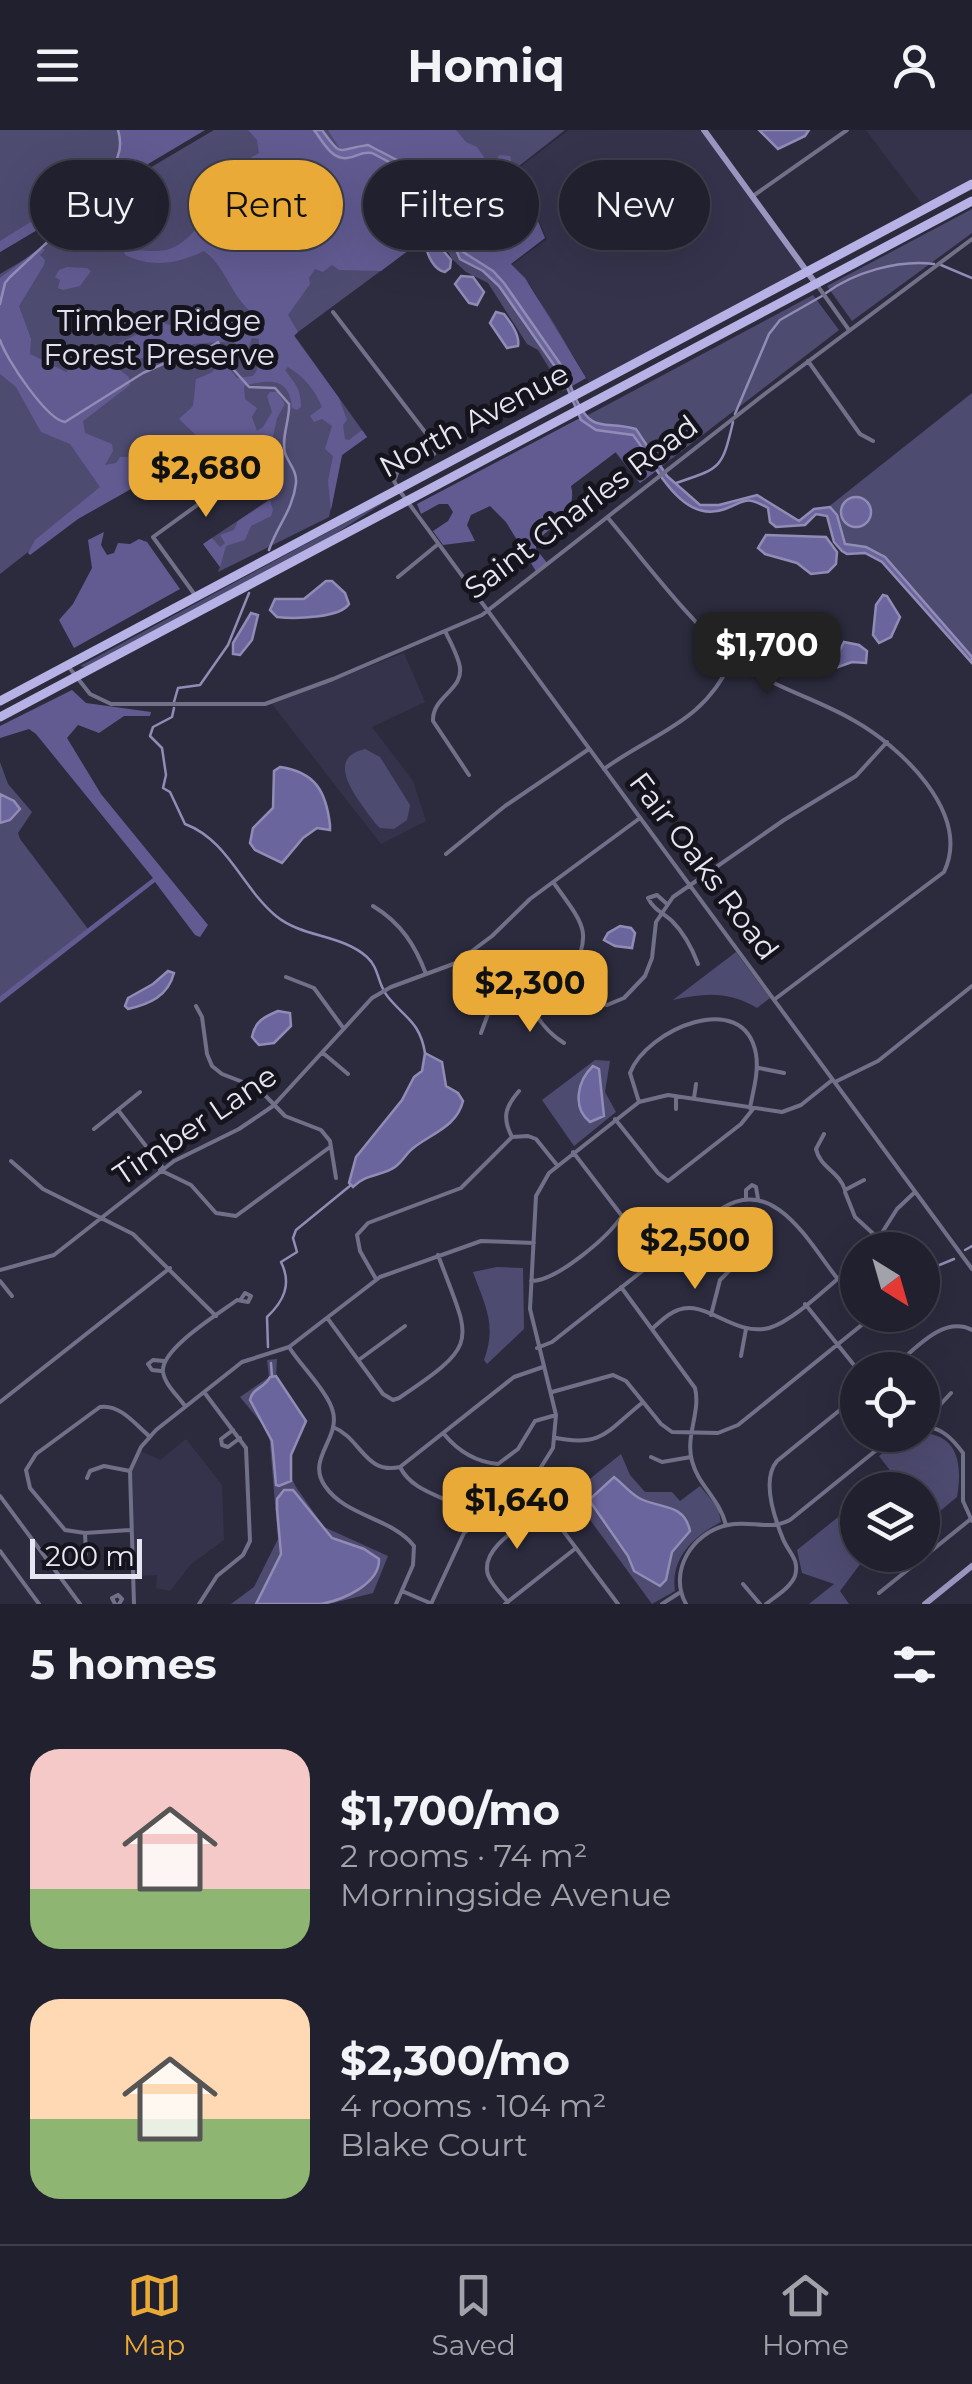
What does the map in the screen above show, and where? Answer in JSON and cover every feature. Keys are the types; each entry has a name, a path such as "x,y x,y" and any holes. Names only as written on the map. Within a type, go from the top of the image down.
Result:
{"main road":[{"name":"North Avenue","path":"0,700 972,184"},
{"name":"North Avenue","path":"0,717 972,201"}],"street":[{"path":"704,130 849,330"},
{"path":"752,196 848,130"},
{"name":"Saint Charles Road","path":"67,665 96,699 111,704 266,704 445,632 487,612 972,239"},
{"path":"333,312 435,445 434,454 398,470 394,481 398,490"},
{"path":"808,362 860,434 873,441"},
{"path":"196,596 153,538 225,484 229,476"},
{"name":"Fair Oaks Road","path":"398,490 972,1269"},
{"path":"608,518 733,658 850,718 886,742 927,780 950,810"},
{"path":"398,577 438,546"},
{"path":"445,632 459,662 460,676 455,687 436,704 433,721 469,775"},
{"path":"604,769 698,711 733,658"},
{"path":"564,1043 548,1031 529,999 540,991 567,990 607,1005 620,1001 636,988 649,969 653,931 667,904 784,820 856,776 886,742"},
{"path":"446,854 505,806 589,749"},
{"name":"Timber Lane","path":"0,1270 50,1257 162,1169 239,1129 273,1106 383,992 456,963 553,882 640,818"},
{"path":"774,999 936,880 957,844"},
{"path":"553,882 585,934 586,943 567,990"},
{"path":"667,904 657,895 648,898 684,936 698,964"},
{"path":"373,906 402,930 426,974"},
{"path":"456,963 488,1014 482,1033"},
{"path":"286,977 314,988 344,1029"},
{"path":"402,1591 431,1604 458,1542 478,1520 532,1479 546,1462 556,1438 556,1415 530,1318 536,1196 557,1165 639,1102 668,1095 777,1112 794,1109 834,1081 878,1061 972,986"},
{"path":"196,1006 212,1066 258,1088 285,1116 318,1127 330,1140 336,1178"},
{"path":"615,1119 668,1181 741,1124 751,1109 757,1068 754,1046 739,1027 721,1020 688,1022 635,1062 631,1082 639,1102"},
{"path":"323,1053 348,1074"},
{"path":"757,1068 784,1073"},
{"path":"694,1098 696,1084"},
{"path":"512,1137 505,1114 520,1090"},
{"path":"94,1130 140,1092"},
{"path":"676,1096 676,1110"},
{"path":"118,1110 162,1169 189,1183 216,1212 227,1217 236,1216 330,1147"},
{"path":"824,1134 816,1144 817,1157 838,1176 846,1202 871,1232"},
{"path":"376,1279 355,1234 368,1223 461,1188 512,1137 536,1139 557,1165"},
{"path":"531,1281 544,1281 556,1275 622,1216 574,1152"},
{"path":"10,1162 43,1188 133,1234 216,1316"},
{"path":"845,1190 864,1180"},
{"path":"746,1199 746,1190 752,1185 758,1199"},
{"path":"882,1232 897,1209 915,1192"},
{"path":"538,1348 552,1342 724,1207 746,1199 758,1199 784,1212 837,1278"},
{"path":"118,1602 134,1602 130,1471 149,1436 246,1359 289,1347 376,1279 480,1241 534,1243"},
{"path":"328,1318 383,1394 392,1400 403,1396 458,1354 464,1343 465,1328 438,1255"},
{"path":"711,1315 718,1282 727,1270 739,1262 752,1265"},
{"path":"0,1402 170,1268"},
{"path":"652,1328 682,1309 697,1309 746,1330 776,1325 840,1276"},
{"path":"0,1281 12,1296"},
{"path":"621,1287 696,1390 690,1457 698,1476 720,1504 726,1525"},
{"path":"185,1406 166,1382 163,1372 168,1353 241,1299"},
{"path":"805,1304 844,1352"},
{"path":"913,1352 946,1326 960,1324 972,1330"},
{"path":"358,1360 405,1326"},
{"path":"741,1356 746,1330"},
{"path":"550,1392 613,1375 626,1381 666,1430 718,1433 736,1426 853,1332"},
{"path":"289,1347 330,1405 333,1427 318,1464 320,1480 339,1501 402,1534 414,1546 415,1557 396,1604"},
{"path":"163,1372 152,1370 148,1364 152,1360 164,1362"},
{"path":"333,1427 350,1436 374,1466 400,1466 514,1377 543,1366"},
{"path":"199,1604 217,1576 243,1555 250,1542 248,1455 240,1438 204,1392"},
{"path":"940,1405 951,1392"},
{"path":"556,1438 580,1443 594,1441 643,1402"},
{"path":"130,1530 69,1532 56,1523 27,1482 26,1470 30,1461 100,1407 115,1408 149,1436"},
{"path":"744,1584 763,1604 788,1586 796,1571 795,1558 784,1542 768,1485 772,1466 840,1410"},
{"path":"443,1432 460,1450 482,1462 498,1464 518,1449 534,1421 556,1415"},
{"path":"234,1430 220,1444 228,1447 240,1438"},
{"path":"879,1593 972,1520 964,1501 963,1453 940,1430"},
{"path":"963,1453 972,1448"},
{"path":"686,1604 678,1573 684,1558 713,1532 726,1525 779,1526 873,1452"},
{"path":"651,1457 662,1462 690,1457"},
{"path":"87,1478 94,1468 101,1466 130,1471"},
{"path":"400,1466 410,1482 478,1520"},
{"path":"532,1479 546,1508 618,1604"},
{"path":"0,1496 80,1604"},
{"path":"546,1508 490,1556 488,1575 506,1603 576,1548"},
{"path":"85,1534 86,1554"},
{"path":"0,1552 39,1604"},
{"path":"925,1604 972,1566"},
{"path":"662,1604 680,1592"}],"shaded area":[{"path":"314,130 322,130 337,149 368,145 397,160 385,160 372,153 341,158"},
{"path":"569,130 703,130 804,270 590,384 530,285 512,265 532,250 539,250 547,239 539,221 539,160 529,160"},
{"path":"759,130 809,130 805,136 778,149"},
{"path":"866,130 972,130 972,183 924,207"},
{"path":"428,250 443,250 451,260 450,268 445,272"},
{"path":"456,250 493,271 504,283 568,375 588,418 600,424 636,429 667,476 700,505 719,505 757,495 799,521 814,509 830,507 837,515 845,544 866,547 885,557 972,657 972,663 882,562 865,553 842,551 834,542 827,516 816,514 805,525 776,527 770,522 768,508 755,502 709,512 682,500 633,435 596,430 581,420 563,378 499,286 483,271 460,259"},
{"path":"461,276 473,277 484,292 477,305 469,303 455,284"},
{"path":"496,312 504,314 512,325 518,346 507,348 490,323"},
{"path":"856,497 870,506 871,512 862,526 856,527 842,518 841,512 850,498"},
{"path":"766,535 826,537 837,552 836,564 828,572 811,574 797,563 765,554 758,548"},
{"path":"326,581 332,581 345,593 349,604 344,609 295,618 277,617 270,610 275,599 304,599"},
{"path":"883,595 900,617 891,637 879,643 873,635 876,605"},
{"path":"251,613 258,615 252,640 240,655 233,654 233,643"},
{"path":"844,642 867,651 866,663 838,667 837,656"},
{"path":"404,653 425,702 372,727 413,781 426,821 381,844 272,704"},
{"path":"280,767 302,773 317,785 330,825 330,830 317,828 303,838 282,863 255,850 250,843 253,828 273,808 274,771"},
{"path":"0,794 20,809 10,820 0,823"},
{"path":"620,926 635,933 632,948 604,940"},
{"path":"168,971 174,973 171,981 157,998 128,1009 125,1006 128,998"},
{"path":"278,1011 290,1013 291,1026 274,1043 259,1045 252,1037 255,1027"},
{"path":"425,1053 442,1062 446,1086 463,1101 460,1110 449,1124 412,1149 395,1167 353,1187 349,1183 356,1157 422,1071"},
{"path":"593,1066 599,1069 604,1116 590,1122 581,1109 579,1094 583,1079"},
{"path":"276,1376 306,1421 291,1455 291,1481 279,1486 272,1441 250,1400 270,1377"},
{"path":"186,1439 222,1485 224,1540 191,1564 170,1591 156,1588 157,1575 134,1576 132,1471 141,1451 160,1460"},
{"path":"614,1477 639,1498 676,1511 687,1522 690,1531 672,1552 666,1580 660,1586 634,1571 589,1500"},
{"path":"284,1490 293,1490 332,1538 364,1549 379,1559 378,1568 367,1583 349,1595 321,1604 256,1604 281,1554 277,1499"}],"green space":[{"name":"Timber Ridge Forest Preserve","path":"0,130 205,130 155,160 30,160 30,234 0,252"},
{"path":"118,130 205,130 155,160 116,160 120,155"},
{"name":"Timber Ridge Forest Preserve","path":"214,130 565,130 527,160 507,160 499,155 496,160 486,160 477,147 484,160 363,160 363,250 409,250 294,335 367,437 342,455 329,517 218,572 220,567 203,544 273,497 257,451 169,474 120,480 0,574 0,274 40,250 169,250 169,160 163,160"},
{"path":"248,130 314,130 329,151 341,157 360,152 376,154 385,160 363,160 363,250 409,250 381,271 339,270 332,265 323,272 315,269 310,284 288,315 298,332 294,336 339,398 347,420 343,425 345,439 362,430 367,437 342,455 331,510 328,481 333,456 325,449 332,426 322,419 314,422 310,416 322,407 319,400 288,367 285,370 300,395 301,407 297,410 292,408 287,390 277,383 244,386 245,399 257,408 252,417 257,431 272,412 267,396 270,392 277,392 285,404 277,418 272,442 283,465 272,494 258,451 169,474 137,478 131,489 78,519 30,555 35,540 100,487 70,444 41,432 16,387 0,374 0,278 37,250 45,250 40,255 44,265 19,306 31,339 30,354 66,372 157,321 175,326 187,321 238,321 251,312 204,251 184,259 155,263 135,259 124,251 169,250 189,236 189,250 343,250 343,160 247,160 259,153 257,140","holes":["252,338 259,339 253,376 237,378 223,361 211,373 196,379 193,406 179,419 200,439 189,455 120,457 116,463 105,465 113,451 112,444 85,433 83,421 130,385 129,377 120,370 128,363 183,351 193,344 233,341 248,349"]},
{"path":"328,130 456,130 486,160 397,160 366,144 340,149"},
{"path":"972,209 972,233 852,321 827,286"},
{"path":"30,222 30,234 0,252 0,241"},
{"name":"Timber Ridge Forest Preserve","path":"447,250 461,250 473,260 483,250 490,250 503,261 543,306 586,378 563,391 488,283 466,272"},
{"path":"529,250 511,264 525,278 586,378 572,386 568,372 507,287 463,252"},
{"path":"67,267 91,271 80,286 63,290 58,288 60,280 55,277"},
{"path":"813,295 839,330 640,483 615,452 513,530 484,492 453,487"},
{"path":"972,393 972,656 882,554 866,546 845,545 835,514 827,508"},
{"path":"580,418 605,432 633,435 656,471 640,483 616,452 571,486 567,510 536,541 536,549 548,564 537,573 506,522 490,506 471,515 467,525 475,541 443,545 433,531 448,521 453,512 448,504 439,504 421,514 417,504"},
{"path":"389,499 326,540 85,667 80,666"},
{"path":"270,500 271,516 251,526 245,540 226,546 220,567 203,544 212,538 220,547 225,543 220,535 234,530 238,521"},
{"path":"104,532 101,545 107,555 114,553 118,543 130,544 139,539 147,542 180,589 74,648 59,620 73,604 92,568 88,540"},
{"path":"72,690 86,703 151,712 150,716 124,716 99,733 78,725 67,738 101,794 208,925 200,937 195,935 155,882 0,1003 0,996 153,878 36,734 29,729 0,738 0,726"},
{"path":"365,749 380,757 410,805 407,820 394,829 380,828 375,823 348,782 346,762 352,754"},
{"path":"0,762 8,784 32,812 18,833 20,839 88,929 0,996"},
{"path":"736,952 770,998 757,1008 716,995 673,1000"},
{"path":"595,1060 610,1061 605,1092 616,1112 574,1146 542,1100"},
{"path":"497,1267 523,1268 524,1329 487,1364 484,1360 488,1315 473,1272"},
{"path":"277,1359 276,1376 306,1421 291,1455 290,1475 324,1527 388,1556 373,1593 329,1604 231,1604 254,1587 278,1539 269,1432 240,1397 269,1377 267,1360"},
{"path":"940,1438 945,1440 956,1455 957,1497 940,1511 940,1472 891,1472 879,1456 884,1452 940,1452"},
{"path":"621,1454 630,1475 645,1492 672,1492 680,1501 700,1486 718,1508 721,1522 686,1549 676,1568 675,1591 652,1604 571,1494"},
{"path":"840,1516 840,1572 854,1572 840,1591 849,1604 809,1604 834,1584 802,1573 797,1550"}],"waterway":[{"path":"0,304 10,277 70,221 68,196 99,178 114,163 119,154 118,130"},
{"path":"826,293 877,269 934,264"},
{"path":"941,265 972,278"},
{"path":"735,414 769,334 780,320 822,296"},
{"path":"0,340 38,400 65,422 143,373 174,359 198,355 218,342 226,361 249,387 275,388 289,404 284,447 296,483 292,501 269,550"},
{"path":"676,483 717,464 726,449 733,422"},
{"path":"174,702 178,688 200,685 228,645 249,593"},
{"path":"174,708 172,717 153,727 150,736 162,748 166,775 163,788 170,792 185,824 213,841 276,916 346,944 367,957 384,992 416,1027 425,1053"},
{"path":"268,1347 267,1317 284,1292 286,1278 281,1262 297,1252 293,1238 296,1230 351,1185"},
{"path":"965,1250 972,1246"},
{"path":"940,1265 954,1259"},
{"path":"271,1363 272,1377"}]}
